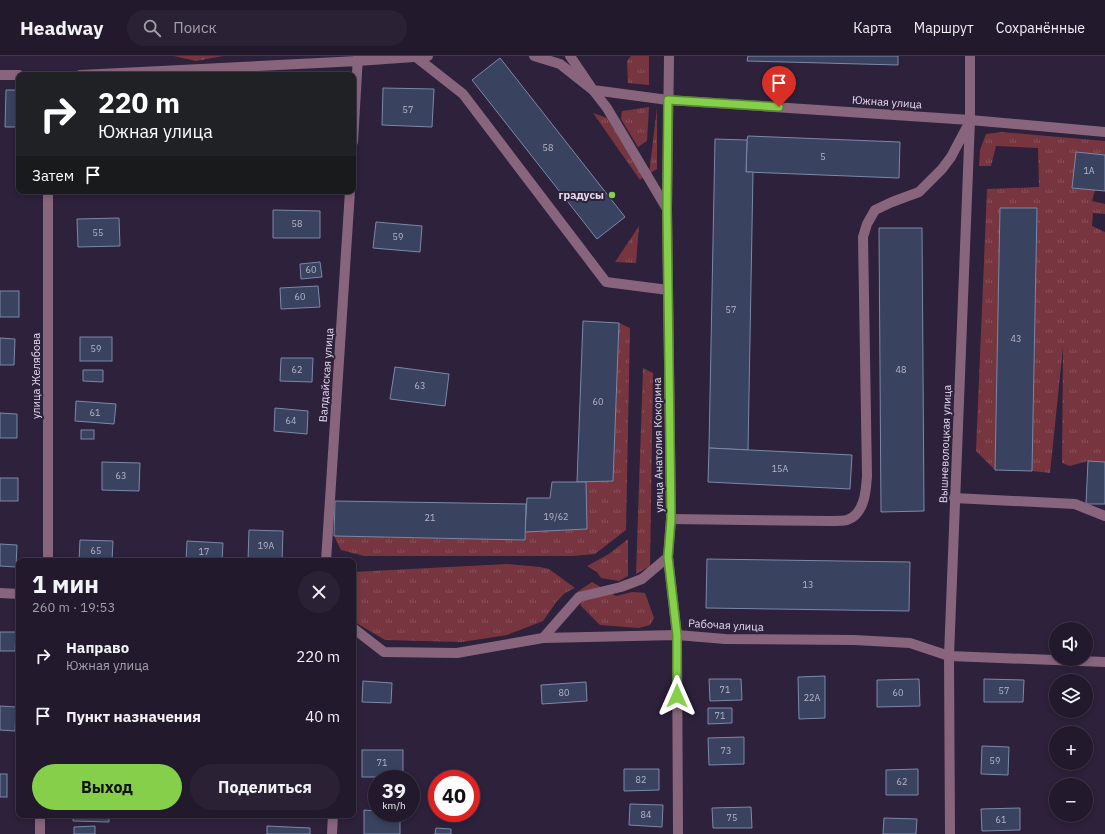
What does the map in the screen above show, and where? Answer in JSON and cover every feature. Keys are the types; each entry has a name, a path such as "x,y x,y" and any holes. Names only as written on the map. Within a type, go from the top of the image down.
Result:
{"street":[{"path":"132,72 428,56"},
{"path":"534,56 560,64 593,90"},
{"path":"570,56 607,108 667,209"},
{"name":"улица Анатолия Кокорина","path":"669,56 667,209 671,519 668,557 677,635 678,834"},
{"name":"Вышневолоцкая улица","path":"950,834 949,656 970,120 970,56"},
{"path":"416,57 463,94 606,282 668,290"},
{"path":"356,92 358,59"},
{"path":"0,74 16,75"},
{"name":"Южная улица","path":"593,90 668,100 970,120 1105,132"},
{"path":"671,519 831,521 848,519 858,512 865,496 868,476 863,237 867,224 875,210 919,192 942,169 951,157 970,120"},
{"name":"улица Желябова","path":"48,194 48,558"},
{"name":"Валдайская улица","path":"326,558 350,194"},
{"path":"954,498 1075,504 1105,516"},
{"path":"543,638 580,597 621,587 642,579 668,557"},
{"path":"0,593 16,594"},
{"name":"Рабочая улица","path":"356,630 384,652 457,653 543,638 677,635 725,639 910,642 949,656 1105,662"},
{"path":"40,818 40,834"},
{"path":"332,818 332,834"}],"green space":[{"path":"174,56 223,56 196,61"},
{"path":"631,56 649,56 649,85 628,83 627,61"},
{"path":"649,107 647,141 638,147 621,119 622,111"},
{"path":"657,108 657,169 649,174"},
{"path":"593,113 607,118 643,177 640,180"},
{"path":"1002,132 1105,141 1105,155 1076,152 1072,188 1095,190 1092,201 1105,204 1105,214 1093,213 1092,226 1105,232 1105,462 1088,461 1070,466 1062,463 1063,347 1050,473 1032,471 1037,208 1000,208 995,470 976,451 987,189 1039,187 1038,148 996,146 991,166 979,166 980,150 986,134"},
{"path":"639,226 636,263 615,262"},
{"path":"619,323 630,328 626,530 595,554 573,556 364,556 341,550 334,536 525,540 525,532 586,529 586,482 613,481"},
{"path":"643,368 653,373 650,566 636,574"},
{"path":"628,539 628,576 619,581 601,578 597,572 587,566 609,554"},
{"path":"507,564 549,569 575,588 565,593 557,601 543,621 507,635 462,642 385,640 356,622 356,572"},
{"path":"592,582 616,596 632,592 645,593 654,618 650,625 639,628 600,625 581,606 577,592"}],"building":[{"path":"748,56 898,56 898,65 747,61"},
{"path":"500,58 625,217 597,239 472,80"},
{"path":"383,88 434,89 432,127 382,125"},
{"path":"6,90 16,90 16,127 5,127"},
{"path":"748,136 900,142 899,178 746,172"},
{"path":"715,139 747,140 746,172 753,172 748,450 709,448"},
{"path":"1076,152 1105,155 1105,191 1072,188"},
{"path":"1000,208 1037,208 1032,471 995,470"},
{"path":"273,210 320,211 320,238 273,238"},
{"path":"119,218 120,246 78,247 77,219"},
{"path":"376,222 422,226 420,252 373,248"},
{"path":"879,228 922,228 924,511 881,512"},
{"path":"320,262 322,277 301,279 300,264"},
{"path":"318,286 320,307 281,309 280,288"},
{"path":"0,291 19,291 19,317 0,317"},
{"path":"583,321 619,323 613,481 577,482"},
{"path":"80,337 112,337 112,361 80,361"},
{"path":"0,338 15,339 14,365 0,365"},
{"path":"281,358 313,358 312,382 280,381"},
{"path":"395,367 449,374 445,406 390,399"},
{"path":"83,370 103,370 103,382 83,381"},
{"path":"76,401 116,404 114,424 75,421"},
{"path":"275,408 308,411 307,434 274,431"},
{"path":"0,413 17,414 17,438 0,438"},
{"path":"81,430 94,430 94,439 81,439"},
{"path":"709,448 852,455 850,489 708,482"},
{"path":"1088,461 1105,462 1105,504 1086,504"},
{"path":"102,462 140,463 139,491 102,490"},
{"path":"0,478 18,478 18,501 0,501"},
{"path":"552,482 586,482 587,529 525,532 527,498 550,498"},
{"path":"335,501 526,504 525,540 334,536"},
{"path":"249,530 283,531 282,558 248,558"},
{"path":"80,540 113,541 112,558 79,558"},
{"path":"187,541 223,543 222,558 186,558"},
{"path":"0,544 17,545 16,567 0,566"},
{"path":"707,559 910,562 909,611 706,608"},
{"path":"0,632 16,632 15,651 0,651"},
{"path":"825,676 825,718 799,719 798,677"},
{"path":"709,679 741,679 742,700 710,701"},
{"path":"919,679 920,706 877,707 877,680"},
{"path":"984,679 1024,680 1023,702 984,702"},
{"path":"363,681 392,683 391,703 362,702"},
{"path":"586,682 587,701 542,704 541,685"},
{"path":"0,706 16,707 15,731 0,730"},
{"path":"708,708 732,708 732,723 708,724"},
{"path":"744,737 744,764 709,765 708,738"},
{"path":"982,746 1009,747 1008,775 981,774"},
{"path":"362,750 403,750 403,770 368,770 368,777 362,777"},
{"path":"624,769 659,769 659,790 624,791"},
{"path":"918,769 918,795 886,795 886,770"},
{"path":"0,774 7,774 7,797 0,797"},
{"path":"630,804 663,805 662,827 629,825"},
{"path":"751,807 752,828 713,828 712,808"},
{"path":"1020,808 1020,830 982,831 981,809"},
{"path":"364,810 368,810 368,822 400,822 400,834 364,834"},
{"path":"73,818 109,818 109,822 73,821"},
{"path":"884,818 917,819 916,834 883,834"},
{"path":"95,826 95,834 74,834 74,827"},
{"path":"267,826 310,828 310,834 267,834"},
{"path":"436,828 451,829 451,834 435,834"}],"place":[{"name":"градусы","path":"612,195"}],"route":[{"path":"677,696 677,635 668,557 671,519 667,209 668,100 779,107"}]}
